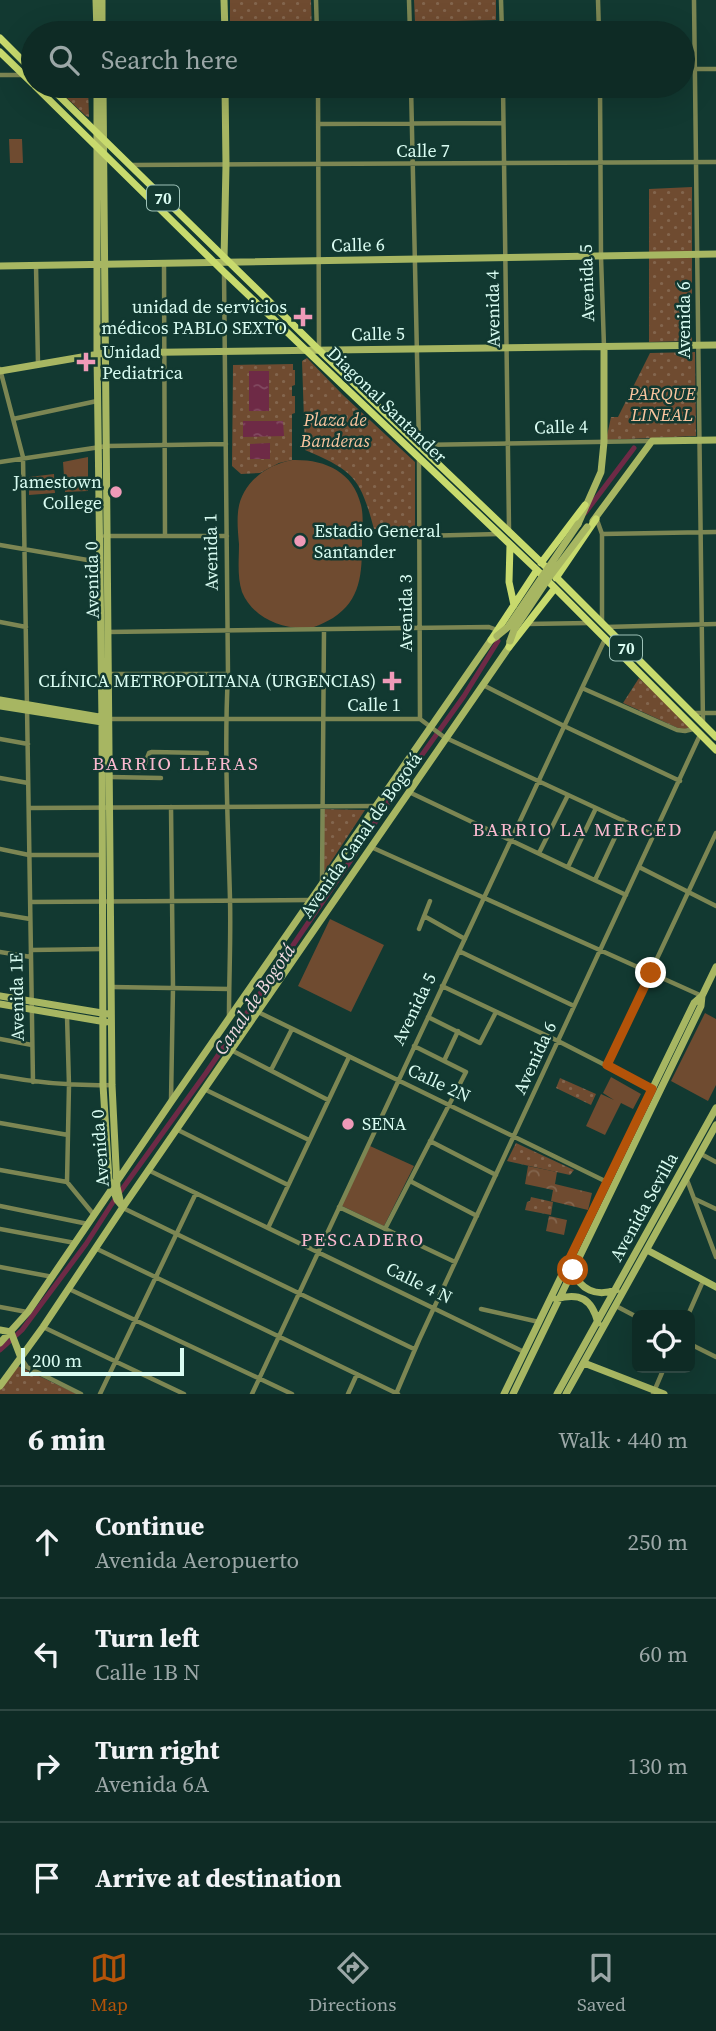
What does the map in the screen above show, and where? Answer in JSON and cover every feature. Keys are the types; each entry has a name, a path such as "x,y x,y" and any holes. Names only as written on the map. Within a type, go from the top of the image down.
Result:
{"main road":[{"path":"0,38 21,60"},
{"name":"Diagonal Santander","path":"0,52 21,73"},
{"name":"Diagonal Santander","path":"47,98 509,531 555,588 716,750"},
{"name":"Diagonal Santander","path":"60,98 224,261 224,272 510,545 556,578 716,737"},
{"path":"495,635 539,566 585,505"},
{"path":"556,578 597,519"},
{"path":"510,545 509,582 514,604"},
{"path":"510,644 555,588"}],"street":[{"path":"96,0 99,21"},
{"path":"101,21 102,0"},
{"path":"224,0 225,21"},
{"path":"316,0 317,21"},
{"path":"409,0 410,21"},
{"path":"501,0 502,21"},
{"path":"598,0 599,21"},
{"name":"Avenida 6","path":"694,0 695,21"},
{"name":"Avenida 6","path":"695,34 703,724"},
{"path":"696,69 716,69"},
{"path":"0,75 21,75"},
{"name":"Avenida 0","path":"100,98 104,719 107,901 112,987 103,1086 108,1179 122,1207"},
{"path":"224,261 225,98"},
{"path":"318,98 319,350"},
{"name":"Avenida 3","path":"411,98 419,445 420,719"},
{"name":"Avenida 4","path":"503,98 509,531"},
{"name":"Avenida 5","path":"599,480 604,442 600,98"},
{"path":"318,124 503,123"},
{"name":"Calle 7","path":"130,165 716,162"},
{"name":"Calle 6","path":"0,266 716,254"},
{"path":"164,264 165,536"},
{"path":"36,266 37,365"},
{"name":"Avenida 1","path":"224,272 229,1018"},
{"name":"Calle 5","path":"0,370 101,354 716,345"},
{"name":"Avenida 0","path":"101,354 97,401 102,446"},
{"name":"Avenida 1E","path":"0,370 23,457 33,1082"},
{"path":"12,419 97,401"},
{"name":"Calle 4","path":"406,445 716,440"},
{"name":"Avenida Canal de Bogotá","path":"0,1386 483,685 510,644 514,630 548,579 587,527 597,519 652,441"},
{"path":"0,462 102,446 226,444"},
{"name":"Avenida Canal de Bogotá","path":"1,1340 12,1334 94,1214 116,1191 171,1102 229,1018 495,635 508,627 578,524 599,480"},
{"path":"597,519 602,534 603,625 716,624"},
{"path":"602,534 716,532"},
{"path":"419,536 499,534"},
{"path":"103,536 227,536"},
{"name":"Avenida 0","path":"103,536 99,562 109,674 104,719 110,773 102,855 107,901 103,949 116,1191"},
{"path":"0,545 99,562"},
{"path":"0,622 26,627"},
{"path":"526,625 590,623"},
{"path":"104,632 489,627 495,635"},
{"path":"322,884 324,630"},
{"name":"Avenida 5","path":"252,1394 605,639"},
{"path":"109,674 228,674"},
{"path":"483,685 680,780"},
{"path":"582,688 677,730 697,732"},
{"path":"0,703 104,719"},
{"path":"692,713 716,713"},
{"name":"Calle 1","path":"104,719 420,719 445,738 654,835"},
{"name":"Avenida 6","path":"397,1394 414,1349 680,780 697,732"},
{"path":"0,739 28,744"},
{"path":"110,773 145,766 149,753 152,752 207,753"},
{"path":"110,773 161,778"},
{"path":"0,778 28,783"},
{"path":"409,792 626,895"},
{"path":"539,853 568,795"},
{"path":"29,808 376,806"},
{"path":"171,807 171,1102"},
{"path":"568,867 596,808"},
{"path":"595,880 623,820"},
{"path":"607,1065 716,833"},
{"path":"371,847 702,996"},
{"path":"0,849 29,855 102,855"},
{"path":"639,867 716,906"},
{"path":"30,902 311,900"},
{"path":"419,929 430,901"},
{"path":"0,914 30,919"},
{"path":"424,916 465,939"},
{"path":"31,950 103,949"},
{"path":"460,951 575,1006"},
{"path":"0,952 31,957"},
{"path":"504,1394 694,1003 702,996 716,967"},
{"path":"443,986 652,1089"},
{"path":"112,987 229,989"},
{"path":"0,996 67,1016 108,1018"},
{"name":"Avenida Sevilla","path":"513,1394 701,1006 702,996"},
{"path":"0,1003 32,1005 108,1018"},
{"name":"Calle 2N","path":"258,1012 607,1182"},
{"path":"428,1017 480,1043 496,1012"},
{"path":"67,1016 67,1182"},
{"path":"271,1070 292,1029"},
{"path":"444,1061 458,1031"},
{"path":"0,1039 32,1045"},
{"path":"385,1229 466,1072 414,1046"},
{"path":"231,1050 328,1100"},
{"path":"268,1228 349,1056"},
{"path":"0,1076 69,1085 112,1085"},
{"path":"204,1089 309,1140"},
{"name":"Avenida Sevilla","path":"558,1394 716,1108"},
{"path":"0,1123 68,1135"},
{"path":"566,1394 716,1125"},
{"path":"176,1129 288,1185"},
{"path":"430,1142 496,1175"},
{"path":"701,1154 716,1162"},
{"path":"0,1170 67,1182 94,1214"},
{"name":"Calle 4 N","path":"148,1170 524,1352"},
{"path":"683,1170 716,1257"},
{"path":"677,1181 687,1179"},
{"path":"410,1181 477,1216"},
{"path":"100,1394 196,1193"},
{"path":"694,1198 716,1209"},
{"path":"0,1206 88,1224"},
{"path":"122,1207 414,1349"},
{"path":"339,1207 455,1262"},
{"path":"0,1229 75,1243"},
{"path":"96,1248 397,1394"},
{"path":"647,1250 716,1287"},
{"path":"570,1258 576,1279 589,1291 598,1293 626,1286"},
{"path":"0,1267 53,1277"},
{"path":"690,1310 703,1280"},
{"path":"69,1289 292,1394"},
{"path":"549,1301 569,1296 585,1300 592,1306 601,1332"},
{"path":"615,1306 632,1314"},
{"path":"0,1307 28,1312"},
{"path":"481,1310 539,1322"},
{"path":"43,1327 184,1394"},
{"path":"0,1330 12,1334 27,1367 81,1394"},
{"path":"695,1346 716,1357"},
{"path":"584,1363 664,1394"},
{"path":"654,1392 662,1373"},
{"path":"348,1394 357,1374"}],"green space":[{"path":"230,0 311,0 312,21 230,21"},
{"path":"414,0 496,0 496,20 415,21"},
{"path":"67,98 88,98 89,117"},
{"path":"9,139 22,139 23,163 10,163"},
{"path":"692,187 692,341 649,342 649,189"},
{"name":"PARQUE LINEAL","path":"695,352 696,436 606,440 611,417 618,417 650,353"},
{"name":"Plaza de Banderas","path":"307,358 415,462 415,529 374,529 364,498 353,478 334,464 305,450 302,361"},
{"path":"293,364 295,385 292,386 292,396 295,396 295,413 292,414 292,460 279,463 260,473 241,474 232,466 233,365"},
{"path":"88,457 88,491 65,492 63,462"},
{"name":"Estadio General Santander","path":"292,460 315,462 336,469 351,483 362,510 358,585 342,611 314,627 282,625 262,616 247,601 239,580 238,516 244,492 264,471"},
{"path":"54,474 55,493 29,495 29,477"},
{"path":"639,678 691,727 682,730 623,703"},
{"path":"323,809 365,810 323,874"},
{"path":"330,919 384,945 351,1012 298,986"},
{"path":"705,1013 716,1019 716,1085 708,1101 671,1081"},
{"path":"611,1077 641,1094 633,1109 621,1103 605,1135 586,1126 601,1094 614,1100 603,1093"},
{"path":"560,1078 596,1094 591,1105 556,1088"},
{"path":"516,1143 574,1170 570,1175 507,1161"},
{"path":"370,1146 414,1166 384,1226 340,1205"},
{"path":"528,1166 557,1172 555,1184 592,1193 588,1210 551,1201 553,1190 525,1184"},
{"path":"531,1197 553,1202 551,1215 525,1210"},
{"path":"549,1216 567,1220 564,1235 546,1231"},
{"path":"18,1366 77,1394 0,1394 0,1388"}],"water":[{"path":"249,371 269,371 269,411 249,411"},
{"path":"243,421 283,421 284,436 243,437"},
{"path":"270,443 270,459 250,459 250,444"}],"waterway":[{"name":"Canal de Bogotá","path":"585,513 634,448"},
{"name":"Canal de Bogotá","path":"0,1350 22,1330 86,1244 115,1199 206,1073 389,801 464,696 498,641"}],"place":[{"name":"unidad de servicios médicos PABLO SEXTO","path":"303,317"},
{"name":"Unidad Pediatrica","path":"86,362"},
{"name":"Jamestown College","path":"116,492"},
{"name":"Estadio General Santander","path":"300,541"},
{"name":"CLÍNICA METROPOLITANA (URGENCIAS)","path":"392,681"},
{"name":"SENA","path":"348,1124"}],"district":[{"name":"BARRIO LLERAS","path":"176,763"},
{"name":"BARRIO LA MERCED","path":"578,829"},
{"name":"PESCADERO","path":"363,1239"}],"route":[{"path":"573,1270 570,1258 652,1089 607,1065 651,973"}]}
